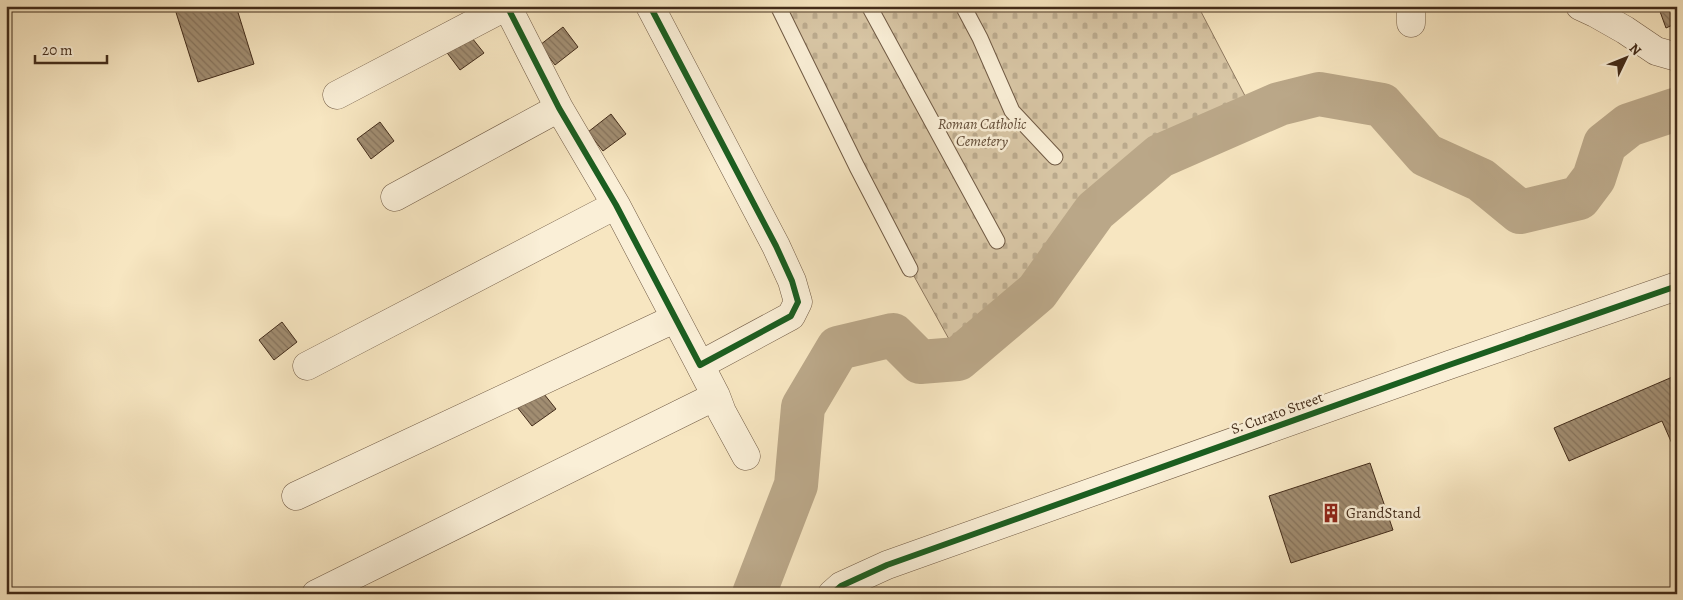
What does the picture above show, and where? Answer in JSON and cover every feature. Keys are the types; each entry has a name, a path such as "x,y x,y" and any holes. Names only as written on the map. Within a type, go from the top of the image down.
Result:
{"street":[{"path":"338,94 507,6 559,108 616,205 746,456"},
{"path":"650,6 776,246 792,281 798,302 791,316 700,365"},
{"path":"1584,7 1625,30 1656,52 1677,57"},
{"path":"395,197 559,108"},
{"path":"307,366 616,205"},
{"name":"S. Curato Street","path":"832,594 841,586 887,565 1677,286"},
{"path":"296,496 674,319"},
{"path":"316,594 716,396"}],"lane":[{"path":"778,6 910,269"},
{"path":"869,6 997,241"},
{"path":"963,6 980,38 1012,111 1055,157"}],"green space":[{"name":"Roman Catholic Cemetery","path":"778,6 1198,6 1254,113 1152,144 1084,205 1031,293 955,350 910,269"}],"building":[{"path":"174,6 236,6 254,64 198,82"},
{"path":"1658,6 1677,6 1677,23 1666,28"},
{"path":"563,27 578,47 555,65 540,45"},
{"path":"468,33 484,53 460,70 445,50"},
{"path":"611,114 626,134 603,151 588,132"},
{"path":"380,122 394,141 371,159 357,139"},
{"path":"282,322 297,342 274,360 259,340"},
{"path":"1677,375 1677,455 1662,421 1569,461 1554,428"},
{"path":"540,389 556,409 532,426 517,407"},
{"name":"GrandStand","path":"1370,463 1393,530 1291,563 1269,496"}],"waterway":[{"path":"754,594 796,485 803,407 838,348 893,335 920,362 958,359 1037,292 1095,211 1160,156 1279,104 1319,94 1382,105 1426,155 1481,180 1520,212 1579,198 1594,178 1605,144 1629,125 1674,110 1677,111"}],"cycle path":[{"path":"507,6 559,108 616,205 700,365 791,316 798,302 792,281 776,246 650,6"},
{"path":"832,594 841,586 887,565 1677,286"}],"place":[{"name":"GrandStand","path":"1331,513"}]}
